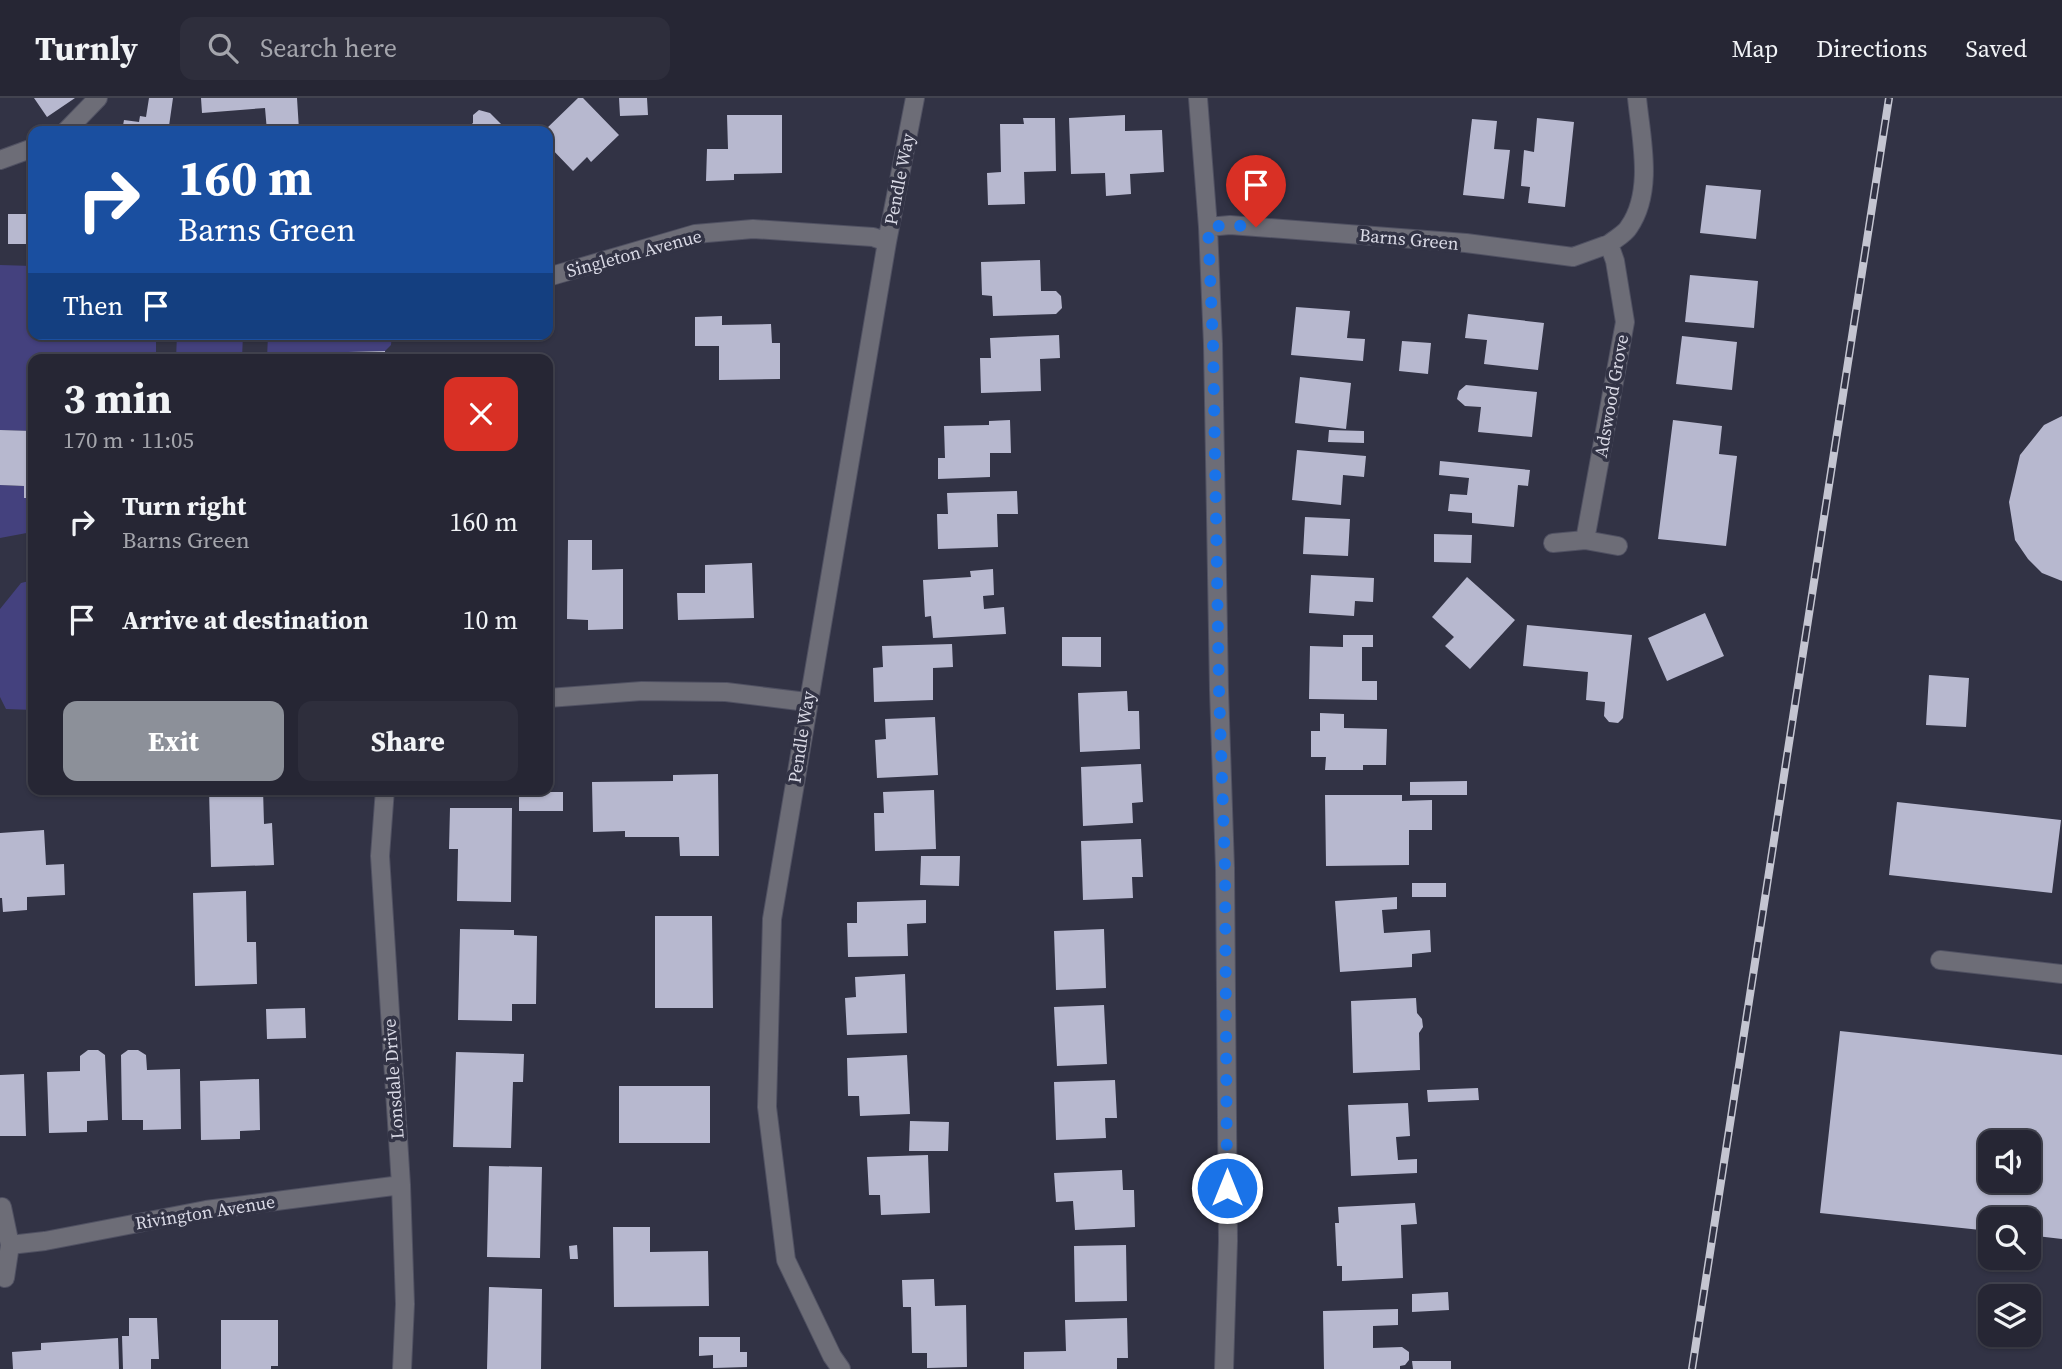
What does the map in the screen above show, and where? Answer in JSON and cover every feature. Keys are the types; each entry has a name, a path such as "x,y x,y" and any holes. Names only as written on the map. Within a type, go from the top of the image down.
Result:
{"street":[{"path":"71,126 98,98"},
{"name":"Pendle Way","path":"841,1369 831,1356 786,1261 767,1107 772,919 887,242 915,98"},
{"path":"1198,98 1208,227 1213,344 1225,868 1228,1241 1224,1369"},
{"path":"1609,244 1629,228 1641,204 1643,162 1637,98"},
{"path":"0,160 28,150"},
{"name":"Barns Green","path":"1208,227 1230,225 1466,243 1573,257 1609,244"},
{"name":"Singleton Avenue","path":"553,276 695,234 753,229 873,237 887,242"},
{"name":"Adswood Grove","path":"1585,540 1625,322 1615,261 1609,244"},
{"path":"1553,543 1585,540 1619,546"},
{"path":"553,698 642,691 714,692 807,702"},
{"name":"Lonsdale Drive","path":"385,795 380,856 401,1185 405,1304 402,1369"},
{"path":"1940,960 2062,974"},
{"name":"Rivington Avenue","path":"10,1245 45,1241 206,1209 401,1185"},
{"path":"2,1207 10,1245 5,1278"}],"shaded area":[{"path":"0,265 28,266 28,340 156,340 156,354 28,354 28,431 0,430"},
{"path":"177,340 243,340 242,354 176,354"},
{"path":"268,340 391,340 391,345 385,351 267,354"},
{"path":"0,485 24,486 24,498 28,498 28,533 0,538"},
{"path":"28,581 28,710 6,709 0,697 0,609 21,583"}],"building":[{"path":"34,98 75,98 47,117"},
{"path":"149,98 173,98 169,126 123,126 124,120 139,122 140,116 146,117"},
{"path":"201,98 297,98 299,126 267,126 265,108 202,113"},
{"path":"578,98 583,98 619,135 591,162 587,157 573,171 553,150 553,126 549,126"},
{"path":"619,98 647,98 648,115 620,116"},
{"path":"479,110 490,113 503,126 470,126 473,123 473,115"},
{"path":"727,115 782,115 782,173 734,174 734,180 706,181 707,149 728,149"},
{"path":"1125,115 1125,131 1162,130 1164,172 1130,174 1131,194 1106,196 1105,173 1071,174 1069,118"},
{"path":"1023,118 1055,118 1056,171 1024,172 1025,204 988,205 987,173 1001,172 1000,124 1024,124"},
{"path":"1537,118 1574,122 1565,207 1528,203 1530,187 1521,186 1524,150 1534,152"},
{"path":"1472,119 1497,121 1494,149 1510,150 1504,199 1463,195"},
{"path":"1706,185 1761,190 1756,239 1700,233"},
{"path":"8,214 28,214 28,244 8,244"},
{"path":"1040,260 1041,291 1056,291 1061,296 1062,308 1056,314 993,316 992,296 982,295 981,262"},
{"path":"1690,275 1758,281 1754,328 1685,322"},
{"path":"1296,307 1350,311 1347,338 1365,339 1363,361 1291,355"},
{"path":"1468,314 1544,323 1538,370 1484,364 1487,340 1465,338"},
{"path":"722,316 722,325 771,324 772,343 780,343 780,379 719,380 719,346 695,346 695,317"},
{"path":"1059,335 1060,358 1040,359 1041,391 981,393 980,358 991,358 990,338"},
{"path":"1682,336 1737,342 1732,390 1676,384"},
{"path":"1402,341 1431,343 1428,374 1399,371"},
{"path":"385,351 385,354 348,354"},
{"path":"1300,377 1351,383 1346,429 1295,423"},
{"path":"1466,385 1537,392 1532,437 1478,432 1481,407 1465,406 1457,399 1459,391"},
{"path":"2062,416 2062,581 2042,573 2015,540 2009,502 2020,455 2044,425"},
{"path":"1010,420 1011,453 990,453 990,477 938,479 938,458 945,458 944,426 989,425 989,421"},
{"path":"1673,420 1722,426 1719,454 1737,456 1726,546 1658,539"},
{"path":"0,430 28,431 28,498 24,498 24,486 0,485"},
{"path":"1329,430 1364,431 1364,443 1328,442"},
{"path":"1297,450 1366,456 1364,477 1343,475 1341,505 1292,500"},
{"path":"1440,461 1530,470 1528,486 1518,485 1514,527 1472,523 1472,513 1448,511 1450,494 1467,495 1469,478 1439,475"},
{"path":"1017,491 1018,514 997,514 998,547 938,549 937,514 948,514 947,493"},
{"path":"1305,517 1350,519 1348,556 1303,554"},
{"path":"1434,534 1472,535 1471,563 1434,562"},
{"path":"568,540 592,540 592,570 623,569 623,629 588,630 588,620 567,619"},
{"path":"752,563 754,618 678,620 677,593 705,593 705,565"},
{"path":"993,569 994,595 983,596 984,609 1004,607 1006,634 933,638 931,616 925,617 923,580 971,577 970,571"},
{"path":"1311,575 1374,578 1373,602 1355,601 1354,616 1309,613"},
{"path":"1467,577 1515,620 1470,669 1445,646 1454,637 1432,617"},
{"path":"1705,613 1724,656 1667,681 1648,638"},
{"path":"1527,625 1632,635 1623,718 1618,723 1609,722 1604,716 1605,702 1586,700 1588,672 1523,666"},
{"path":"1343,635 1373,635 1373,647 1362,647 1362,681 1377,681 1377,700 1309,699 1310,646 1343,647"},
{"path":"1062,637 1101,637 1101,667 1062,666"},
{"path":"952,644 953,667 933,668 933,700 874,702 873,668 883,667 882,646"},
{"path":"1929,675 1969,678 1966,727 1926,725"},
{"path":"1127,691 1128,711 1139,711 1140,749 1080,752 1078,693"},
{"path":"1320,713 1344,714 1344,728 1387,729 1386,765 1363,765 1363,770 1325,770 1326,757 1311,757 1311,731 1320,731"},
{"path":"935,717 938,775 877,778 875,740 886,739 885,719"},
{"path":"1141,764 1143,802 1132,803 1133,823 1083,826 1081,767"},
{"path":"718,774 719,856 680,856 679,837 625,837 625,831 593,832 592,782 673,781 673,775"},
{"path":"1467,781 1467,795 1410,795 1410,782"},
{"path":"934,790 936,849 875,851 874,813 884,813 883,792"},
{"path":"553,792 563,792 563,811 519,811 519,795 553,795"},
{"path":"209,795 263,795 264,824 272,823 274,865 211,867"},
{"path":"1325,795 1402,795 1402,801 1432,800 1432,830 1409,830 1409,865 1326,866"},
{"path":"1897,802 2061,820 2052,893 1889,875"},
{"path":"450,808 512,808 511,902 457,901 458,849 449,849"},
{"path":"44,830 46,865 64,864 65,895 27,897 27,910 3,912 0,898 0,833"},
{"path":"1141,839 1143,877 1132,877 1133,898 1083,900 1081,841"},
{"path":"921,856 960,856 959,886 920,885"},
{"path":"1412,883 1446,883 1446,897 1412,897"},
{"path":"246,891 247,942 256,942 257,984 195,986 193,893"},
{"path":"1397,897 1397,909 1382,910 1384,933 1430,930 1431,952 1412,954 1412,967 1340,972 1335,901"},
{"path":"926,900 926,923 907,924 908,956 848,957 847,923 857,923 857,902"},
{"path":"655,916 712,916 713,1008 655,1008"},
{"path":"460,929 514,930 514,935 537,936 536,1004 512,1004 512,1021 458,1020"},
{"path":"1104,929 1106,988 1056,990 1054,931"},
{"path":"905,974 907,1033 847,1035 845,998 856,997 855,977"},
{"path":"1416,998 1417,1013 1422,1019 1423,1027 1419,1033 1420,1070 1353,1073 1351,1001"},
{"path":"1104,1005 1107,1064 1057,1066 1054,1007"},
{"path":"305,1008 306,1038 267,1039 266,1009"},
{"path":"1840,1031 2062,1055 2062,1239 2041,1237 2041,1207 1978,1207 1978,1230 1820,1213"},
{"path":"88,1050 98,1050 105,1055 108,1120 87,1121 87,1132 49,1133 47,1072 80,1071 80,1056"},
{"path":"128,1050 138,1050 146,1055 147,1070 180,1069 181,1129 143,1130 143,1120 122,1120 121,1055"},
{"path":"456,1052 524,1054 523,1082 513,1082 511,1148 453,1147"},
{"path":"907,1055 910,1114 860,1116 859,1096 848,1096 847,1058"},
{"path":"24,1074 26,1136 0,1136 0,1075"},
{"path":"259,1079 260,1130 240,1131 240,1139 201,1140 200,1081"},
{"path":"1115,1080 1117,1118 1105,1118 1106,1138 1056,1140 1054,1082"},
{"path":"619,1086 710,1086 710,1143 619,1143"},
{"path":"1478,1088 1479,1100 1428,1102 1427,1090"},
{"path":"1408,1103 1410,1136 1396,1137 1398,1160 1417,1159 1417,1173 1351,1176 1348,1105"},
{"path":"910,1121 949,1122 948,1151 909,1151"},
{"path":"928,1155 930,1213 881,1215 880,1195 869,1195 867,1157"},
{"path":"489,1166 542,1167 540,1258 487,1257"},
{"path":"1122,1170 1123,1190 1134,1190 1135,1227 1075,1230 1073,1201 1056,1202 1054,1173"},
{"path":"1415,1203 1417,1224 1401,1225 1403,1278 1342,1281 1342,1266 1337,1266 1335,1223 1339,1223 1338,1207"},
{"path":"613,1227 650,1227 650,1252 708,1251 709,1306 614,1307"},
{"path":"577,1245 578,1259 570,1259 569,1246"},
{"path":"1126,1245 1127,1301 1075,1302 1074,1246"},
{"path":"934,1279 935,1306 966,1305 967,1367 927,1368 927,1353 912,1353 911,1307 903,1307 902,1280"},
{"path":"489,1287 542,1289 541,1369 487,1369"},
{"path":"1448,1292 1449,1310 1412,1312 1412,1294"},
{"path":"1398,1309 1398,1325 1373,1326 1373,1348 1402,1347 1409,1352 1409,1360 1405,1365 1400,1366 1400,1369 1324,1369 1323,1311"},
{"path":"129,1318 157,1318 159,1359 151,1359 151,1369 123,1369 122,1336 129,1336"},
{"path":"1127,1318 1128,1358 1117,1358 1117,1369 1024,1369 1024,1352 1066,1351 1065,1320"},
{"path":"221,1320 278,1320 278,1366 271,1366 271,1369 221,1369"},
{"path":"699,1337 740,1337 740,1352 747,1352 747,1367 713,1368 713,1355 699,1356"},
{"path":"118,1338 119,1369 13,1369 12,1352 41,1350 41,1343"},
{"path":"1412,1361 1451,1361 1451,1369 1413,1369"}],"railway":[{"path":"1692,1369 1889,98"}],"route":[{"path":"1227,1188 1225,868 1208,227 1256,227"}]}
